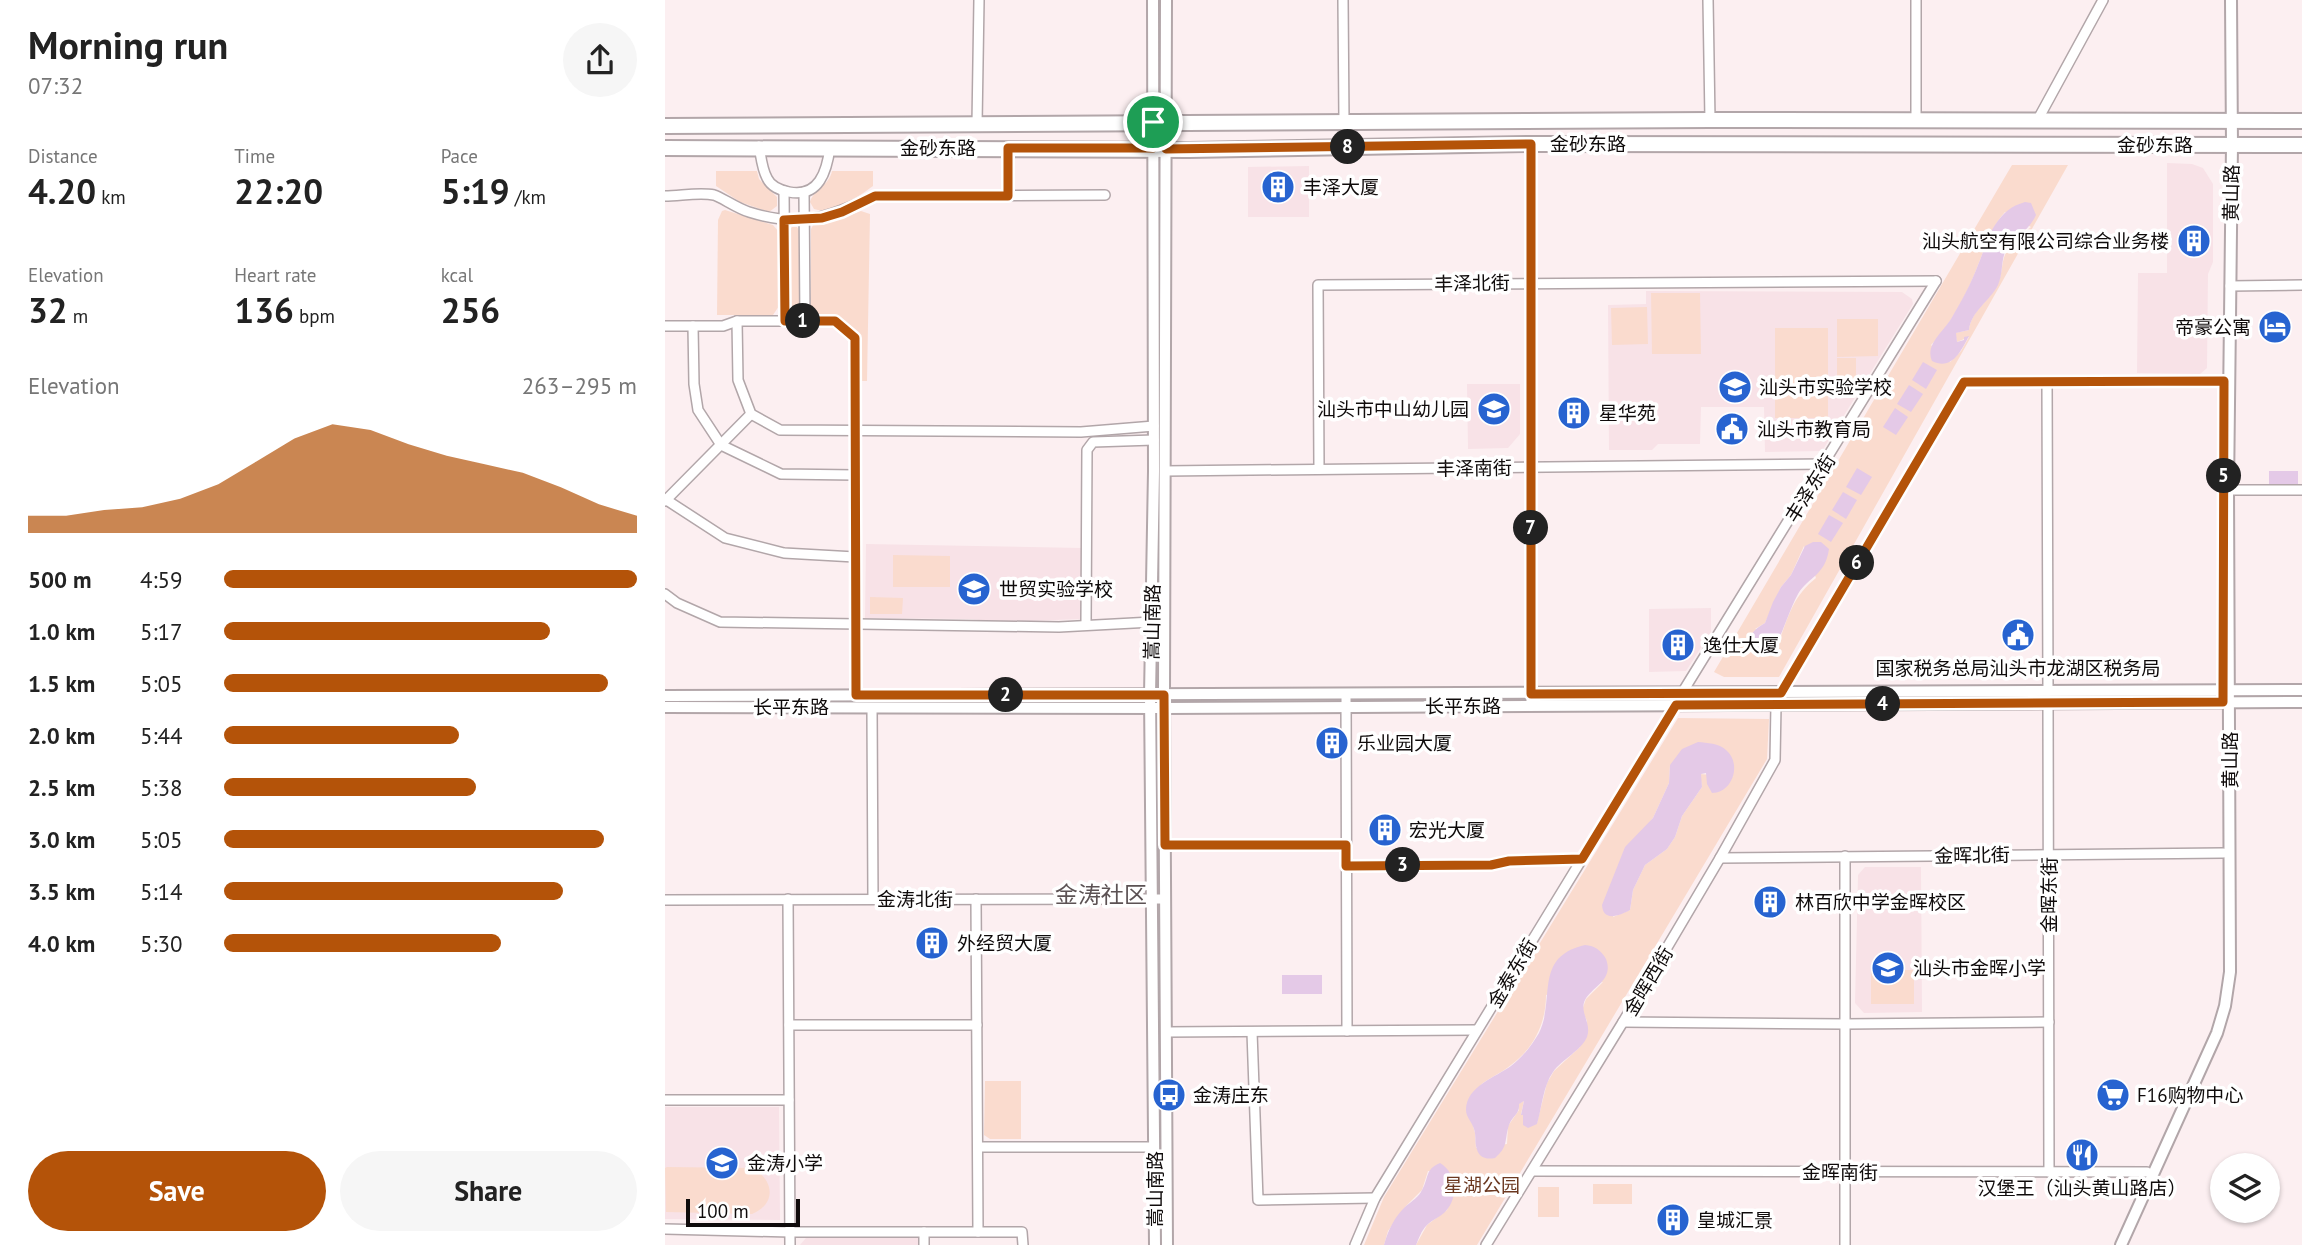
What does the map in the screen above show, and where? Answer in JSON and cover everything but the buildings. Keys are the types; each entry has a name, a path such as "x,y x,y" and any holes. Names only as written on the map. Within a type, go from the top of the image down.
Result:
{"main road":[{"name":"金砂东路","path":"665,126 1344,121 2302,121"},
{"name":"金砂东路","path":"665,148 759,146 1160,149 1531,144 2302,145"}],"street":[{"path":"977,124 979,0"},
{"name":"嵩山南路","path":"1153,0 1160,122"},
{"name":"嵩山南路","path":"1166,0 1160,149 1165,471 1167,1245"},
{"path":"1342,0 1344,121"},
{"path":"1708,0 1710,120"},
{"path":"1916,0 1916,121"},
{"path":"2037,121 2103,0"},
{"name":"黄山路","path":"2114,1245 2209,1033 2218,1006 2223,973 2230,286 2229,0"},
{"path":"1531,144 1531,706"},
{"name":"黄山路","path":"2121,1245 2217,1032 2225,1006 2230,972 2224,381 2229,145"},
{"path":"759,146 767,180 779,190 795,193 811,191 820,182 828,165 830,147"},
{"path":"1008,148 1008,196"},
{"name":"嵩山南路","path":"1155,1245 1150,695 1160,149"},
{"path":"784,191 785,321"},
{"path":"804,192 805,321"},
{"path":"665,196 716,195 726,203 747,212 784,220 804,220 842,212 875,196 1105,195"},
{"name":"丰泽北街","path":"1319,469 1318,285 1936,281"},
{"name":"丰泽东街","path":"1682,693 1936,281"},
{"path":"2230,286 2302,285"},
{"path":"737,321 738,380 751,414 780,430 1081,432 1154,426"},
{"path":"665,327 723,326 737,321 835,321 855,338 856,695"},
{"path":"693,326 694,384 698,410 721,445 781,474 855,475"},
{"name":"金晖东街","path":"2047,381 2049,1172"},
{"path":"1781,693 1964,382 2224,381"},
{"path":"751,414 665,500 725,538 784,553 856,556"},
{"path":"1086,624 1087,450 1093,442 1154,440"},
{"name":"丰泽南街","path":"1165,471 1825,464"},
{"path":"2228,490 2302,490"},
{"path":"665,594 677,603 720,622 1059,627 1151,622"},
{"name":"长平东路","path":"665,696 1781,693 2048,697 2227,696 2302,690"},
{"path":"1346,695 1347,1031"},
{"name":"长平东路","path":"2227,696 2302,702"},
{"name":"长平东路","path":"665,707 1776,705 2048,697"},
{"name":"金泰东街","path":"1355,1245 1375,1198 1676,705"},
{"name":"金晖西街","path":"1486,1245 1623,1022 1775,760 1776,705"},
{"path":"872,708 873,899"},
{"path":"1165,845 1346,845"},
{"name":"金晖北街","path":"1720,858 2223,853"},
{"path":"1845,856 1845,1245"},
{"path":"1346,866 1491,865 1509,861 1582,859"},
{"path":"976,899 978,1232"},
{"name":"金涛北街","path":"665,900 1165,899"},
{"path":"788,900 790,1245"},
{"path":"1623,1022 2049,1022"},
{"path":"789,1025 977,1025"},
{"path":"1166,1032 1477,1030"},
{"path":"1252,1031 1258,1200 1375,1198"},
{"path":"665,1100 789,1100"},
{"path":"978,1147 1154,1147"},
{"name":"金晖南街","path":"1532,1171 2147,1172"},
{"path":"665,1228 790,1232 1022,1232 1023,1245"},
{"path":"924,1232 924,1245"}],"shaded area":[{"path":"2167,163 2192,164 2203,168 2213,184 2213,262 2208,274 2207,368 2200,374 2137,373 2138,273 2167,273"},
{"path":"1309,166 1309,217 1248,217 1248,167"},
{"path":"2025,202 2031,203 2036,215 2005,252 1998,285 1973,317 1969,330 1956,333 1957,342 1969,336 1963,348 1950,361 1932,361 1930,355 1935,339 1966,293 1992,230 2008,210"},
{"name":"汕头市实验学校","path":"1646,291 1902,292 1912,299 1913,304 1822,451 1765,452 1764,407 1701,407 1700,444 1658,444 1652,450 1609,450 1608,305 1646,304"},
{"path":"1923,362 1937,370 1926,389 1912,380"},
{"name":"汕头市中山幼儿园","path":"1467,384 1520,384 1520,434 1508,448 1468,449"},
{"path":"1909,385 1923,394 1911,412 1897,404"},
{"path":"1895,408 1908,417 1896,435 1883,427"},
{"path":"1857,468 1872,477 1861,495 1846,487"},
{"path":"2269,471 2298,471 2298,486 2269,486"},
{"path":"1843,492 1857,500 1846,519 1832,510"},
{"path":"1829,515 1843,523 1831,542 1818,534"},
{"path":"1821,542 1829,549 1824,565 1798,594 1773,651 1758,655 1750,647 1751,635 1765,623 1773,602 1791,575 1805,546"},
{"name":"世贸实验学校","path":"866,544 1082,548 1081,619 999,622 970,619 865,618"},
{"path":"1711,608 1711,632 1686,671 1649,672 1649,609"},
{"path":"1698,742 1720,746 1731,756 1734,769 1730,783 1719,792 1712,793 1707,784 1706,773 1701,774 1702,787 1682,816 1675,837 1667,849 1645,865 1633,890 1630,910 1617,916 1608,916 1602,905 1625,847 1653,818 1669,783 1670,765 1682,749"},
{"name":"汕头市金晖小学","path":"1865,867 1921,867 1922,1012 1864,1013 1855,1003 1858,875"},
{"path":"1585,945 1600,951 1608,966 1605,978 1585,1000 1587,1037 1580,1047 1557,1067 1550,1078 1537,1124 1528,1128 1523,1125 1521,1115 1524,1101 1519,1104 1509,1125 1502,1150 1495,1158 1483,1157 1478,1153 1474,1129 1466,1113 1467,1102 1476,1088 1511,1066 1530,1047 1544,1020 1552,969 1558,959 1569,951"},
{"path":"1282,975 1322,975 1322,994 1282,994"},
{"name":"金涛小学","path":"665,1107 779,1107 780,1220 665,1219"},
{"path":"1440,1163 1446,1167 1453,1179 1454,1193 1450,1206 1425,1227 1416,1245 1384,1245 1395,1219 1419,1195 1430,1171"},
{"path":"806,1238 920,1238 920,1245 800,1245"}],"green space":[{"path":"2012,165 2068,165 1779,677 1724,677 1714,672","holes":["2005,212 2031,227 2007,251 1998,283 1973,317 1969,330 1955,333 1957,342 1969,337 1961,351 1950,362 1931,345 1958,308 1992,231","1804,546 1816,578 1798,597 1781,636 1755,629 1765,623"]},
{"path":"716,171 757,171 759,179 777,197 777,206 769,212 740,202 716,186"},
{"path":"832,171 873,171 873,186 837,207 814,209 810,202"},
{"path":"725,210 773,225 779,232 779,306 773,315 717,315 718,220"},
{"path":"861,211 870,214 867,381 860,381 858,335 837,318 816,315 811,308 813,225 825,224"},
{"path":"792,227 797,227 800,232 800,314 797,318 789,314 789,231"},
{"path":"1651,293 1700,293 1701,354 1652,354"},
{"path":"1647,307 1648,344 1612,345 1611,308"},
{"path":"1837,319 1878,319 1878,356 1837,357"},
{"path":"1775,328 1828,328 1828,418 1775,418"},
{"path":"1837,358 1856,358 1856,394 1837,394"},
{"path":"893,555 950,556 950,587 893,587"},
{"path":"870,597 903,598 902,614 870,614"},
{"name":"星湖公园","path":"1678,718 1769,719 1767,759 1477,1245 1416,1245 1427,1225 1447,1210 1455,1190 1451,1173 1428,1171 1422,1190 1406,1206 1388,1231 1384,1245 1364,1245 1384,1197","holes":["1670,765 1734,777 1700,774 1702,787 1682,816 1675,837 1667,849 1645,865 1633,890 1630,910 1613,917 1643,830 1653,818 1669,783","1603,982 1586,999 1582,1010 1587,1021 1580,1047 1554,1071 1547,1083 1537,1123 1521,1114 1524,1101 1518,1104 1519,1110 1508,1126 1507,1144 1476,1148 1467,1104 1482,1084 1511,1065 1532,1043 1544,1015 1546,995"]},
{"path":"1871,970 1914,970 1914,1004 1871,1004"},
{"path":"985,1081 1021,1081 1021,1139 990,1139 984,1135"},
{"path":"667,1167 752,1168 765,1178 770,1191 769,1198 760,1210 752,1214 666,1212"},
{"path":"1593,1184 1632,1184 1632,1204 1593,1204"},
{"path":"1538,1187 1559,1187 1559,1217 1538,1217"}],"place":[{"name":"丰泽大厦","path":"1278,187"},
{"name":"汕头航空有限公司综合业务楼","path":"2194,241"},
{"name":"帝豪公寓","path":"2275,327"},
{"name":"汕头市实验学校","path":"1735,387"},
{"name":"汕头市中山幼儿园","path":"1494,409"},
{"name":"星华苑","path":"1574,413"},
{"name":"汕头市教育局","path":"1732,429"},
{"name":"世贸实验学校","path":"974,589"},
{"name":"国家税务总局汕头市龙湖区税务局","path":"2018,635"},
{"name":"逸仕大厦","path":"1678,645"},
{"name":"乐业园大厦","path":"1332,743"},
{"name":"宏光大厦","path":"1385,830"},
{"name":"林百欣中学金晖校区","path":"1770,902"},
{"name":"外经贸大厦","path":"932,943"},
{"name":"汕头市金晖小学","path":"1888,968"},
{"name":"金涛庄东","path":"1169,1095"},
{"name":"F16购物中心","path":"2113,1095"},
{"name":"汉堡王（汕头黄山路店）","path":"2082,1155"},
{"name":"金涛小学","path":"722,1163"},
{"name":"皇城汇景","path":"1673,1220"}],"district":[{"name":"金涛社区","path":"1101,894"}],"route":[{"path":"1153,122 1167,122 1166,149 1531,144 1531,694 1781,693 1964,382 2224,381 2223,702 1676,705 1582,859 1509,861 1491,865 1346,866 1346,845 1165,845 1164,695 856,695 855,338 835,321 785,321 784,220 822,218 842,212 875,196 1008,196 1008,148 1153,148 1153,122"}]}
